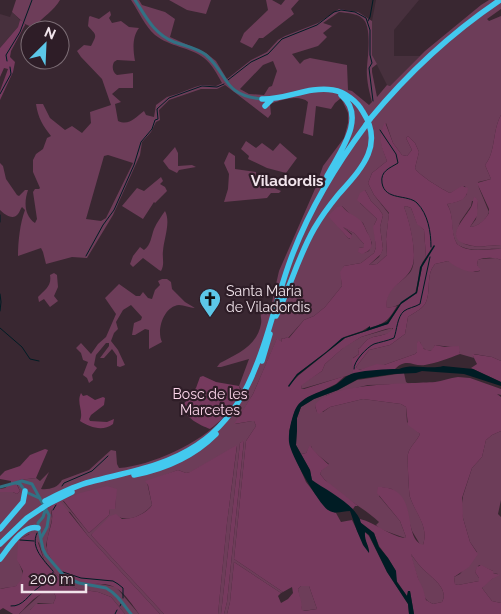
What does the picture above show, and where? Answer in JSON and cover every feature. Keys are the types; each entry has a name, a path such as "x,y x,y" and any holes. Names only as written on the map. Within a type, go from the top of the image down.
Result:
{"highway":[{"path":"279,292 293,253 314,207 336,168 395,89 433,52 469,22 500,0"},
{"path":"0,544 43,504 80,488 146,473 166,466 191,454 210,440 232,417 256,376 290,273 311,221 336,175 369,124 436,54 501,4"},
{"path":"262,99 308,90 330,90 345,94 360,107 369,124 371,138 366,160 361,169 329,206 315,227 299,258 276,316"},
{"path":"0,539 23,516 88,482 134,472 177,457 197,445 231,414 252,377 285,271 304,221 353,124 353,115 348,102 330,90"},
{"path":"265,106 272,98"},
{"path":"0,529 24,502 26,490"},
{"path":"0,559 28,528 32,526 39,529"}],"street":[{"path":"136,0 156,32 168,40 204,54 212,61 228,85 247,96 262,99"},
{"path":"0,487 22,481 32,484 49,516 47,527 41,538"},
{"path":"13,482 20,484 43,504"},
{"path":"26,490 25,484 28,482"},
{"path":"26,490 34,488"},
{"path":"43,504 41,521 38,523 46,555 65,577 73,582 110,590 119,598 131,614"},
{"path":"41,521 47,523"},
{"path":"39,529 45,530"}],"shaded area":[{"path":"16,0 60,0 41,20 21,20 12,12"},
{"path":"131,0 139,0 142,5 165,12 175,19 170,37 206,53 216,61 227,79 251,60 267,52 278,40 285,36 318,23 339,9 358,12 372,21 372,55 377,64 372,68 372,72 377,97 387,85 390,86 425,51 481,5 489,0 501,0 501,9 487,19 489,21 501,16 501,115 496,128 491,154 485,165 491,179 478,182 489,212 486,218 476,226 470,227 476,219 478,201 472,201 471,206 460,222 456,234 459,240 469,245 501,245 501,249 474,250 458,245 455,240 451,214 447,204 465,197 467,194 465,186 450,193 420,174 415,168 419,152 415,143 408,136 406,138 412,150 407,156 402,155 393,143 386,123 381,137 387,161 372,173 368,183 374,195 389,214 386,239 387,255 377,264 369,265 379,257 383,249 380,227 383,215 371,201 365,190 360,203 377,219 374,225 376,247 374,253 361,263 344,266 341,277 342,286 325,307 314,316 304,320 288,338 281,338 282,342 277,339 253,394 235,424 254,421 256,426 246,441 234,559 283,592 281,593 234,562 227,614 224,614 227,602 244,441 240,443 221,614 218,614 237,446 191,472 186,473 178,470 147,482 152,505 149,508 132,518 117,516 91,535 164,614 160,614 88,536 70,512 51,509 52,519 46,545 50,557 79,580 116,587 139,614 125,614 111,597 98,592 77,589 65,583 45,563 39,543 29,534 22,538 18,552 18,560 23,576 22,580 16,586 0,589 0,492 13,492 17,494 20,491 17,484 19,480 36,478 40,481 49,472 41,489 53,488 62,480 89,470 111,450 116,451 119,468 160,458 188,445 213,428 225,416 241,389 239,386 249,359 217,367 220,363 251,344 259,332 261,312 270,311 279,271 315,189 323,166 344,138 348,123 348,113 341,98 331,109 316,106 313,136 303,133 308,102 300,98 270,104 271,114 268,118 225,85 217,89 201,89 169,100 159,110 160,120 156,122 151,132 142,142 140,155 113,215 87,258 72,257 46,264 41,248 18,256 18,245 25,210 22,207 16,216 11,217 0,210 0,163 3,166 6,179 17,195 19,196 25,190 28,190 26,208 31,220 35,223 37,219 33,192 35,189 40,188 33,172 33,160 36,154 43,149 47,138 51,136 41,122 36,104 43,104 50,118 65,130 72,126 82,133 91,123 90,112 111,105 102,79 77,51 84,45 91,46 94,39 95,35 88,26 90,16 99,19 110,11 111,15 109,18 112,23 121,21 129,27 139,28 134,39 135,61 117,60 113,65 113,71 117,75 133,73 133,88 119,88 112,94 121,102 115,104 118,121 129,122 144,111 146,115 154,117 156,105 167,97 202,85 216,86 222,83 212,66 204,58 193,51 167,42 155,35","holes":["339,12 357,15 365,22 369,41 367,76 372,102 369,105 352,91 348,90 347,65 310,58 300,64 292,54 318,46 327,37 323,33 332,26 323,23","273,61 277,71 272,86 269,87 264,95 249,94 240,89 263,65","108,155 133,163 106,218 101,221 86,219 104,156","342,206 363,223 372,243 369,251 359,252 359,248 364,247 364,244 354,233 343,227 352,234 350,239 332,219","116,491 115,509 110,509 109,515 89,533 63,501"]},
{"path":"169,0 211,0 206,14 187,10"},
{"path":"266,0 272,0 281,5 285,0 299,0 291,9 294,14 263,38 259,38 252,48 240,42 244,33 268,10"},
{"path":"376,0 419,0 394,30 394,56 420,56 390,86 387,85 372,55 372,21"},
{"path":"12,12 20,20 18,27 0,48 0,14 10,17"},
{"path":"246,141 256,148 262,143 273,151 280,143 297,158 286,173 267,168 248,159 249,156 241,149"},
{"path":"175,147 178,153 178,166 192,165 196,167 179,170 177,173 169,169 163,161"},
{"path":"229,152 235,156 235,169 256,172 255,185 272,187 281,191 279,193 271,193 267,198 224,202 228,189 229,174 224,163"},
{"path":"161,177 163,181 160,184 167,191 154,202 143,219 122,206 137,188 144,191"},
{"path":"404,207 411,208 417,223 424,230 426,257 422,263 415,294 398,305 387,308 390,291 407,276 413,265 414,248"},
{"path":"165,211 167,225 161,271 143,258 133,267 130,264 133,256 140,247 144,250 148,246 155,226"},
{"path":"496,258 501,260 501,361 492,357 474,354 474,358 460,354 460,352 451,347 435,345 432,351 426,350 420,342 417,343 417,352 415,354 384,365 358,370 356,367 369,350 390,345 405,334 408,317 425,304 430,273 435,264 448,261 475,272 480,271 477,265 478,260"},
{"path":"54,273 57,275 58,287 54,296 58,301 50,307 44,299 39,302 38,297 47,288 50,282 50,275"},
{"path":"167,279 171,282 172,289 185,302 195,308 179,305 169,310 165,314 161,325 160,337 162,342 149,349 149,330 145,329 132,335 134,323 141,320 142,317 131,305 123,310 116,322 118,329 111,341 118,350 125,365 117,366 117,356 112,349 104,358 100,358 109,346 109,343 106,343 96,355 94,365 97,368 92,375 93,380 89,383 83,375 88,362 83,360 81,353 76,348 81,343 91,354 106,337 116,314 105,298 119,284 136,296 140,296 143,292 148,298 152,299 155,290 160,285 158,281"},
{"path":"392,328 392,332 370,338 358,349 359,354 353,358 353,374 301,389 302,384 322,371 325,364 344,347 361,337"},
{"path":"404,373 406,382 409,384 368,385 327,395 315,406 317,412 323,412 330,407 363,399 401,404 406,407 407,422 420,434 409,451 408,462 410,497 421,520 424,532 423,545 421,546 392,489 380,487 379,496 400,521 405,538 380,529 376,525 379,522 333,488 320,474 322,469 329,464 313,451 311,446 306,453 301,454 296,445 297,418 301,407 314,399 357,380"},
{"path":"501,431 501,500 498,514 501,517 501,603 492,601 482,588 498,574 493,573 493,571 479,565 475,572 479,581 458,585 455,584 454,577 460,574 477,552 470,542 461,510 463,496 472,468 482,457 486,440"},
{"path":"411,554 441,587 444,597 442,602 433,604 426,599"},
{"path":"301,586 309,586 317,609 302,611 298,589"},
{"path":"51,591 56,597 53,604 38,603 30,610 30,614 19,614 42,593"}],"green space":[{"path":"20,20 20,34 11,51 10,57 15,62 13,72 0,100 0,91 8,69 4,68 0,77 0,48 18,27"},
{"path":"501,115 501,245 473,246 461,242 457,238 456,233 470,210 474,197 478,201 477,216 470,227 481,223 489,213 477,183 491,179 485,165 491,154 496,128"},
{"path":"385,122 393,143 402,155 407,156 412,150 406,138 408,136 415,143 419,152 415,168 425,178 450,193 462,186 468,188 464,198 447,204 457,244 473,250 501,249 501,260 483,258 478,260 477,265 481,270 477,271 464,270 448,261 435,264 430,273 425,304 408,317 405,334 390,345 369,350 356,367 359,370 377,364 384,365 415,354 418,341 424,349 431,351 435,345 445,347 459,346 460,354 425,365 407,363 399,365 395,369 353,374 352,359 359,354 358,349 367,340 384,335 393,328 361,337 342,349 325,364 322,371 302,385 301,389 304,389 345,376 336,384 307,398 301,403 295,410 289,431 291,448 306,482 327,509 336,513 341,522 352,520 365,547 368,547 364,538 365,532 369,536 387,572 408,604 409,614 227,614 234,562 281,593 278,596 281,603 293,593 292,587 283,592 234,559 246,441 256,426 254,421 234,424 253,394 277,338 282,342 281,338 289,338 304,320 314,316 325,307 342,286 340,272 344,266 361,263 374,253 376,247 373,227 377,219 357,200 360,193 365,190 371,201 383,215 380,227 383,249 381,254 369,265 377,264 387,255 386,239 389,213 374,195 368,183 372,173 387,161 381,142","holes":["404,207 411,208 417,224 424,230 426,257 434,245 422,267 417,293 401,304 388,324 345,338 288,386 297,374 344,337 370,326 369,328 383,323 394,311 397,306 387,308 389,295 409,272 414,261 412,237","301,586 309,586 317,609 302,610 298,589"]},
{"path":"342,206 362,222 371,239 371,248 362,254 358,252 359,248 364,247 364,244 354,233 343,227 352,235 351,239 348,238 328,216 337,207"},
{"path":"472,354 492,357 501,361 501,382 471,368 477,364"},
{"name":"Bosc de les Marcetes","path":"203,376 216,382 239,386 240,391 235,403 220,421 210,429 189,417 183,405 196,388 200,377"},
{"path":"458,377 470,378 501,389 501,395 497,394 501,397 501,431 486,440 482,457 472,468 462,498 463,518 470,542 478,554 469,567 454,577 455,584 458,585 479,581 475,572 477,567 481,565 500,575 482,588 492,601 501,603 501,614 414,614 410,591 408,591 407,596 396,580 396,571 379,546 374,533 360,522 360,519 393,534 406,537 400,521 377,493 378,487 392,489 406,503 412,533 416,540 423,545 423,526 410,497 408,468 409,451 420,434 408,425 406,407 401,404 363,399 330,407 319,414 315,406 322,398 334,392 351,388 435,382","holes":["411,554 441,587 444,597 442,602 433,604 426,600"]},
{"path":"81,393 83,396 87,395 95,400 105,398 104,405 91,415 90,421 107,422 114,419 113,424 100,428 92,427 80,421 79,400"},
{"path":"244,440 227,602 224,614 221,614 240,443"},
{"path":"237,445 218,614 164,614 91,535 110,516 116,514 122,519 130,518 143,513 152,505 148,485 145,481 178,470 186,473 190,472"},
{"path":"310,445 329,465 320,474 358,506 355,506 353,509 312,481 310,470 301,454 306,453"},
{"path":"45,449 48,450 36,478 19,480 17,485 20,491 17,494 13,492 0,492 0,489 5,488 11,483 11,481 0,479 0,476 5,471 20,466 30,455"},
{"path":"107,486 117,489 115,509 110,509 109,515 89,533 63,500 80,493"},
{"path":"60,501 88,536 160,614 139,614 126,596 113,586 90,584 75,579 64,573 55,564 49,555 47,543 52,519 50,507"},
{"path":"32,533 35,534 45,563 63,581 77,589 98,592 111,597 125,614 30,614 30,610 36,604 53,604 56,597 54,593 49,592 39,596 19,614 13,614 3,608 0,610 0,589 16,586 21,580 23,571 17,560 18,541"}],"water":[{"path":"434,245 422,267 417,293 401,304 388,324 345,338 297,376 288,386 297,374 342,338 366,330 370,326 370,328 387,322 401,302 416,292 420,267"},
{"path":"443,366 473,369 501,382 501,386 464,374 422,371 358,379 301,407 297,418 296,445 310,470 312,480 348,505 359,517 361,523 374,533 379,547 396,571 397,582 407,596 408,591 410,591 414,614 409,614 408,604 387,572 369,535 365,532 369,553 363,545 350,511 336,513 328,510 323,506 312,489 299,467 291,448 289,442 290,429 296,408 303,400 335,385 351,374 404,367"}],"waterway":[{"path":"7,61 6,55 20,32 32,0"},
{"path":"368,21 373,0"},
{"path":"228,80 251,62 268,54 282,39 317,25 334,12 341,10 355,12 366,18 370,30 370,55 372,63 369,68 373,101"},
{"path":"0,94 11,74 10,67"},
{"path":"86,256 103,225 114,210 134,165 141,142 152,129 155,120 158,119 157,109 169,98 202,86 217,87 224,84"},
{"path":"380,130 396,154 398,163 384,173 382,179 384,189 392,195 413,200 421,207 428,223 431,247"},
{"path":"0,215 0,222"},
{"path":"354,369 358,359 368,348 374,344 394,338 399,320 404,311 420,304 430,257"},
{"path":"0,294 0,311"},
{"path":"0,328 22,347 30,359 39,361"},
{"path":"62,486 64,483 92,471 108,456"},
{"path":"53,510 56,505"},
{"path":"37,533 35,538 37,549 53,571"},
{"path":"20,540 34,541"},
{"path":"11,606 22,602 52,578 53,572"},
{"path":"63,572 81,578 113,581 123,588 123,598"},
{"path":"115,614 117,610"}],"place":[{"name":"Santa Maria de Viladordis","path":"210,318"}],"district":[{"name":"Viladordis","path":"287,181"}]}
